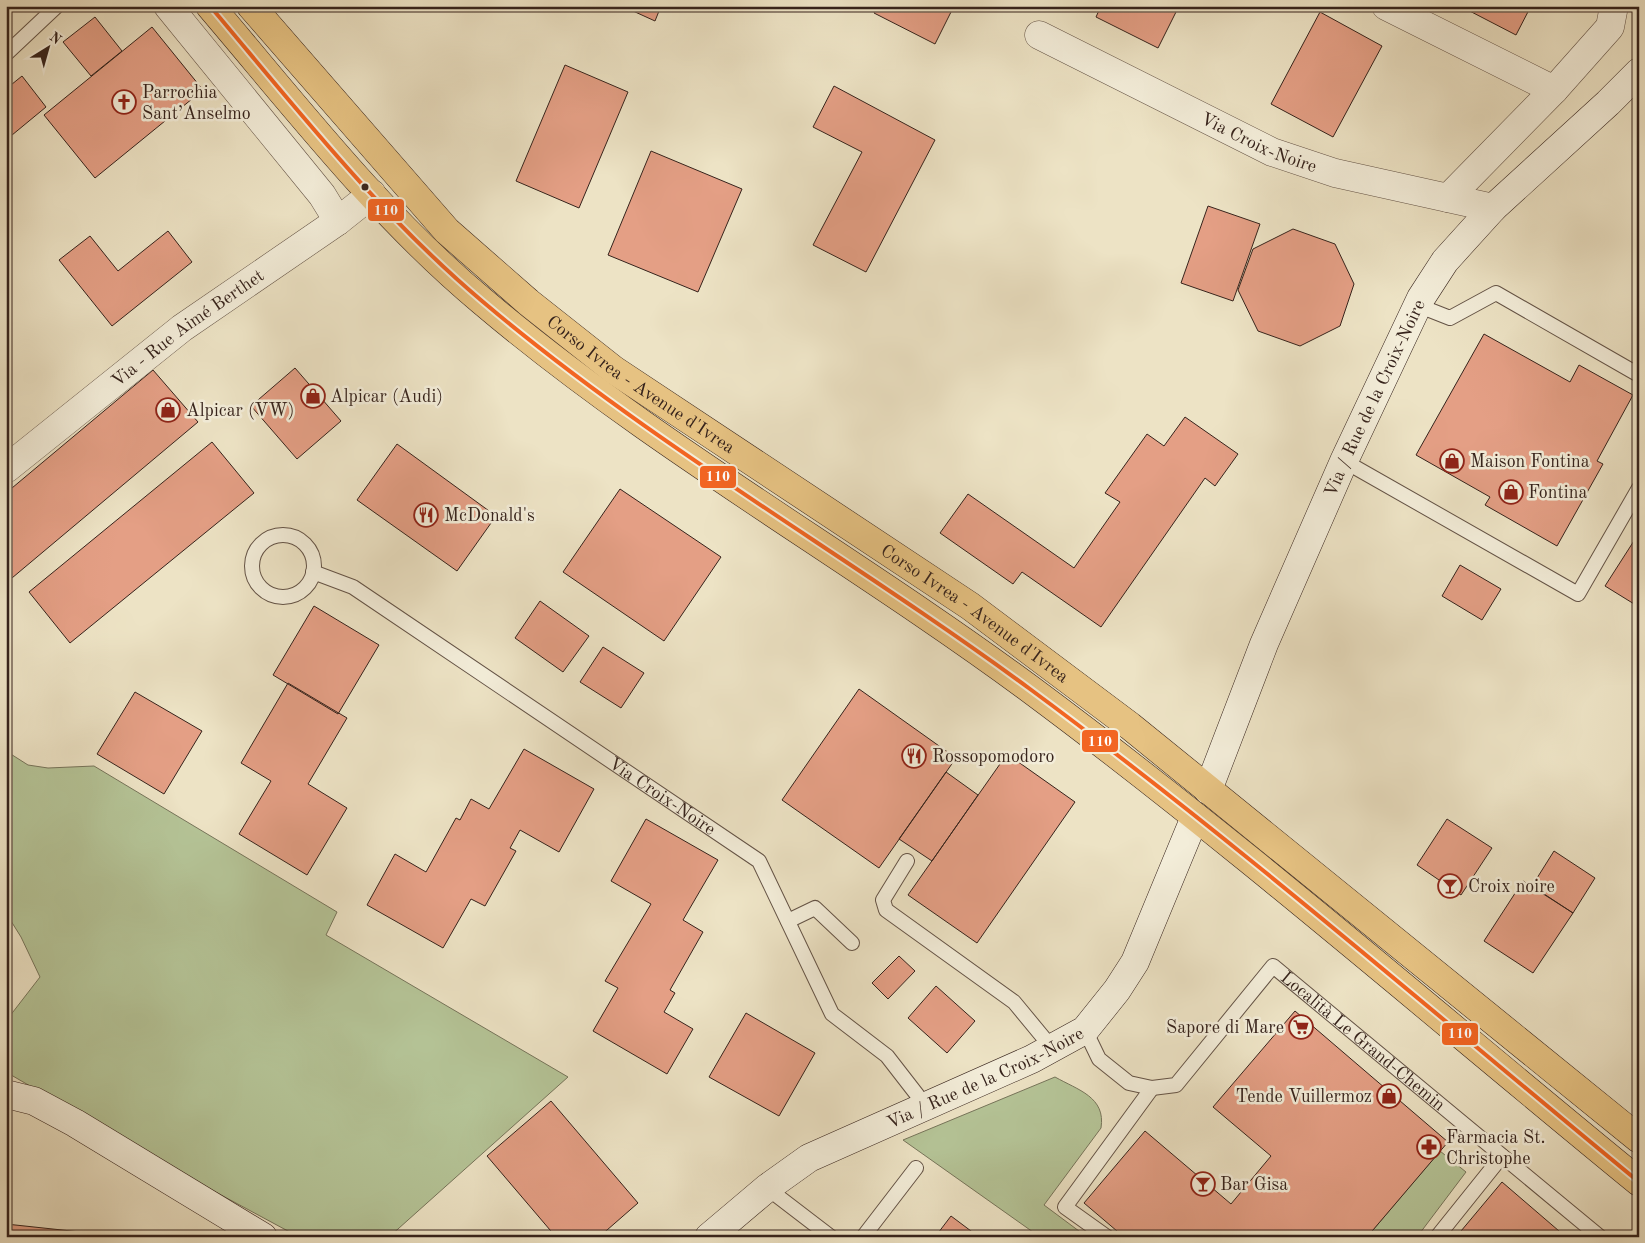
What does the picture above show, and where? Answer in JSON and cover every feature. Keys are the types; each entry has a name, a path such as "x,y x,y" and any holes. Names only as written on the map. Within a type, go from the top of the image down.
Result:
{"main road":[{"name":"Corso Ivrea - Avenue d'Ivrea","path":"210,6 372,194 426,250 481,301 596,393 642,426 884,586 1055,708 1195,818"},
{"name":"Corso Ivrea - Avenue d'Ivrea","path":"251,6 447,231 528,302 614,370 970,606 1130,726 1208,790"},
{"path":"1208,790 1639,1139"},
{"path":"1195,818 1360,951 1639,1182"}],"street":[{"path":"168,6 322,195 338,221"},
{"path":"1386,6 1554,90"},
{"path":"1448,198 1554,90 1610,27 1614,6"},
{"name":"Via Croix-Noire","path":"1039,35 1272,152 1335,173 1493,208"},
{"name":"Via / Rue de la Croix-Noire","path":"709,1237 767,1188 809,1158 1032,1059 1085,1030 1117,990 1135,962 1208,790 1264,644 1344,462 1417,305 1445,261 1493,208 1608,103 1639,72"},
{"name":"Via - Rue Aimé Berthet","path":"6,468 182,328 338,221 372,194"},
{"path":"6,1085 75,1123 263,1237"},
{"path":"6,1094 34,1100"}],"lane":[{"path":"6,54 57,6"},
{"path":"1417,305 1450,318 1496,293 1639,375"},
{"path":"1344,462 1578,594 1639,488"},
{"path":"276,536 290,536 303,542 312,553 315,566 313,572 312,580 303,591 290,597 276,597 264,590 255,580 252,566 255,552 264,542 276,536"},
{"name":"Via Croix-Noire","path":"313,572 328,576 361,592 759,860 832,1014 888,1056 925,1105"},
{"path":"907,862 883,900 886,910 1014,1002 1052,1048"},
{"path":"788,921 814,908 852,943"},
{"name":"Località Le Grand-Chemin","path":"1085,1030 1099,1059 1129,1083 1152,1088 1176,1085 1273,966 1600,1237"},
{"path":"1107,1237 1065,1206 1152,1088"},
{"path":"1437,1237 1502,1156"},
{"path":"863,1237 916,1168"},
{"path":"767,1188 831,1237"}],"green space":[{"path":"6,751 28,765 48,768 94,766 337,912 326,935 568,1077 389,1237 299,1237 171,1168 6,1072 6,1021 40,977 21,937 6,913"},
{"path":"1055,1077 1081,1091 1095,1102 1101,1117 1101,1128 1044,1205 1087,1237 1040,1237 903,1140"},
{"path":"1440,1151 1466,1172 1417,1237 1367,1237"}],"building":[{"path":"622,6 661,6 655,21"},
{"path":"878,6 954,6 935,44 874,13"},
{"path":"1101,6 1179,6 1158,48 1096,17"},
{"path":"1460,6 1531,6 1516,35"},
{"path":"1320,12 1382,46 1333,137 1271,104"},
{"path":"95,17 122,51 91,76 63,42"},
{"name":"Parrochia Sant’Anselmo","path":"152,27 203,90 95,178 44,115"},
{"path":"565,65 628,92 579,208 516,181"},
{"path":"22,76 46,107 6,140 6,89"},
{"path":"834,86 935,140 866,272 813,245 862,152 813,127"},
{"path":"651,151 742,189 698,292 608,255"},
{"path":"1208,206 1260,224 1233,301 1181,283"},
{"path":"1293,229 1335,244 1354,284 1340,326 1300,346 1258,331 1238,290 1253,249"},
{"path":"168,231 192,262 112,326 59,260 90,236 118,271"},
{"path":"1484,334 1570,382 1579,365 1633,395 1597,461 1603,464 1557,546 1485,505 1490,497 1416,455"},
{"path":"295,368 341,421 297,459 251,406"},
{"path":"153,370 198,422 6,583 6,493"},
{"path":"1185,417 1238,454 1215,486 1205,478 1101,627 1022,572 1013,584 940,533 968,494 1074,568 1120,502 1105,493 1147,434 1164,446"},
{"path":"212,442 254,493 70,643 29,592"},
{"path":"397,444 496,516 457,571 357,500"},
{"path":"620,489 721,557 664,641 563,572"},
{"path":"1639,533 1639,607 1605,586"},
{"path":"1460,565 1501,589 1482,620 1442,596"},
{"path":"540,601 589,636 563,672 515,638"},
{"path":"314,606 379,645 338,714 273,675"},
{"path":"603,647 644,673 621,708 580,682"},
{"path":"288,683 347,718 308,784 347,808 307,875 239,834 271,781 241,763"},
{"path":"859,689 956,758 879,868 782,800"},
{"path":"135,692 202,731 164,794 97,754"},
{"path":"524,749 594,789 559,852 520,830 510,848 516,851 485,906 471,899 443,948 367,905 395,854 426,872 456,818 460,820 471,799 489,809"},
{"path":"1007,754 1075,802 977,943 908,895"},
{"path":"946,772 978,795 932,861 899,839"},
{"path":"646,819 718,860 683,920 703,932 670,990 675,993 664,1012 693,1029 667,1074 593,1031 618,988 605,981 651,904 611,881"},
{"path":"1447,819 1492,848 1461,895 1417,865"},
{"path":"1554,851 1595,878 1573,913 1532,886"},
{"path":"1523,881 1573,913 1533,973 1484,941"},
{"path":"899,956 915,971 888,999 872,983"},
{"path":"936,986 975,1021 947,1053 908,1018"},
{"path":"1295,1011 1448,1142 1367,1237 1124,1237 1084,1203 1145,1131 1231,1204 1271,1156 1213,1107"},
{"path":"746,1013 815,1053 779,1116 709,1077"},
{"path":"551,1101 638,1203 599,1237 556,1237 487,1156"},
{"path":"1502,1182 1566,1237 1456,1237"},
{"path":"951,1216 979,1237 935,1237"},
{"path":"6,1224 90,1233 101,1237 6,1237"}],"transit line":[{"name":"110","path":"210,6 373,196 444,268 482,301 547,354 614,404 752,500 962,640 1108,748 1338,931 1639,1182"}],"place":[{"name":"Parrochia Sant’Anselmo","path":"124,102"},
{"name":"Alpicar (Audi)","path":"313,396"},
{"name":"Alpicar (VW)","path":"168,410"},
{"name":"Maison Fontina","path":"1452,461"},
{"name":"Fontina","path":"1511,492"},
{"name":"McDonald's","path":"426,515"},
{"name":"Rossopomodoro","path":"914,756"},
{"name":"Croix noire","path":"1450,886"},
{"name":"Sapore di Mare","path":"1301,1027"},
{"name":"Tende Vuillermoz","path":"1389,1096"},
{"name":"Farmacia St. Christophe","path":"1429,1147"},
{"name":"Bar Gisa","path":"1203,1184"}]}
